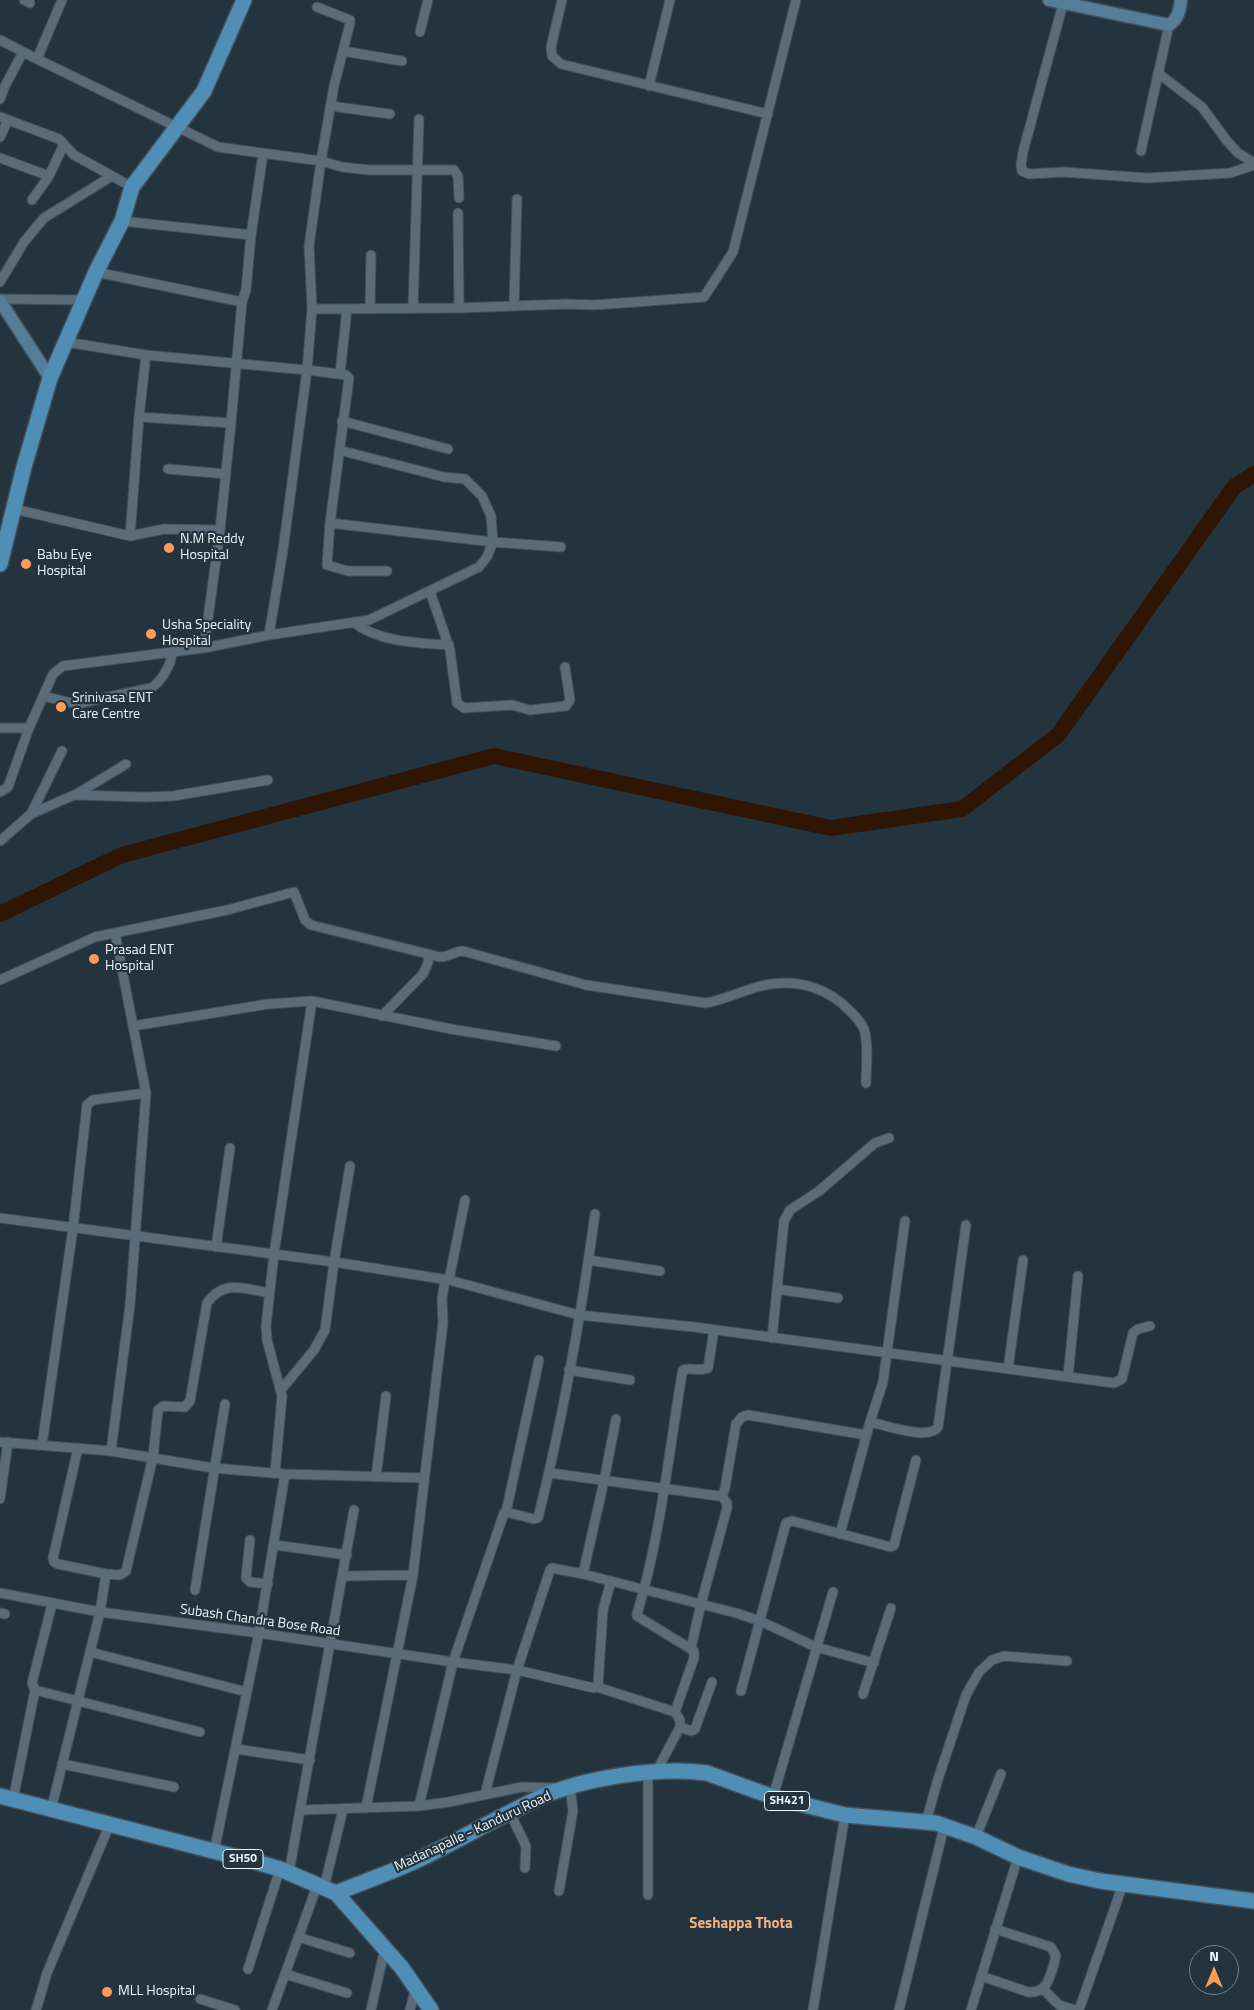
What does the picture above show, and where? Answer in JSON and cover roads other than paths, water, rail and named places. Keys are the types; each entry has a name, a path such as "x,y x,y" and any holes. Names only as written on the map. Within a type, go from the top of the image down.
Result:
{"main road":[{"path":"0,564 31,441 50,378 83,300 122,221 132,186 204,90 244,0"},
{"path":"1049,0 1169,25 1179,14 1181,0"},
{"path":"0,300 50,378"},
{"name":"Madanapalle - Kanduru Road","path":"326,1889 422,1858 541,1798 579,1784 652,1772 707,1773 774,1797 845,1815 926,1822 944,1826 976,1837 1018,1857 1068,1874 1122,1884 1254,1901"},
{"name":"SH50","path":"7,1798 284,1871 326,1889 402,1968 431,2010"}],"street":[{"path":"37,59 62,0"},
{"path":"420,32 428,0"},
{"path":"562,0 550,47 552,56 561,64 768,114"},
{"path":"649,86 670,0"},
{"path":"312,309 594,305 704,297 733,252 796,0"},
{"path":"1064,2 1023,152 1022,170 1029,174 1064,172 1147,178 1230,173 1254,164"},
{"path":"269,635 283,550 307,370 312,309 309,246 330,106 350,20 317,7"},
{"path":"1141,150 1169,25"},
{"path":"0,40 218,147 321,161 342,167 369,170 454,170 458,176 459,198"},
{"path":"343,51 402,61"},
{"path":"0,99 24,52"},
{"path":"1158,73 1202,107 1227,141 1238,153 1254,164"},
{"path":"330,106 390,114"},
{"path":"413,308 419,118"},
{"path":"0,137 4,119 59,139 74,155 132,186"},
{"path":"32,200 49,176 64,144"},
{"path":"204,648 220,530 242,302 246,290 251,235 263,154"},
{"path":"0,158 49,176"},
{"path":"0,282 24,242 44,218 112,176"},
{"path":"514,306 517,199"},
{"path":"458,213 459,308"},
{"path":"122,221 251,235"},
{"path":"370,309 371,255"},
{"path":"96,272 242,302"},
{"path":"0,300 83,300"},
{"path":"340,374 347,309"},
{"path":"66,342 146,355 346,375 349,378 342,421 326,565 348,570 387,571"},
{"path":"130,536 139,417 146,355"},
{"path":"139,417 231,423"},
{"path":"342,421 448,449"},
{"path":"0,792 8,787 29,728 53,674 63,666 204,648 269,635 369,620 479,567 487,558 493,542 490,509 482,496 465,479 444,477 339,450"},
{"path":"168,469 226,474"},
{"path":"14,509 130,536 164,529 220,530"},
{"path":"330,523 493,542 561,546"},
{"path":"430,590 449,645 457,703 464,708 512,705 530,710 566,706 570,700 566,666"},
{"path":"353,622 366,631 382,636 417,643 449,645"},
{"path":"43,696 76,704 151,688 158,682 170,663 172,652"},
{"path":"0,728 29,728"},
{"path":"31,814 62,751"},
{"path":"0,841 31,814 74,795 126,764"},
{"path":"74,795 173,796 268,780"},
{"path":"0,980 95,937 227,910 294,892 305,920 311,925 429,955 448,957 463,950 586,985 705,1002 715,1001 770,984 804,985 818,989 831,994 845,1006 863,1027 866,1083"},
{"path":"111,1451 130,1305 146,1093 114,933"},
{"path":"382,1016 422,974 428,964 429,955"},
{"path":"133,1026 268,1004 312,1001 382,1016 556,1046"},
{"path":"214,1852 248,1692 274,1544 280,1474 281,1390 266,1340 266,1326 274,1254 312,1001"},
{"path":"42,1445 73,1228 87,1105 93,1100 146,1093"},
{"path":"772,1338 786,1215 790,1210 819,1191 874,1144 889,1138"},
{"path":"216,1247 230,1148"},
{"path":"281,1390 294,1376 324,1334 350,1166"},
{"path":"366,1808 413,1575 443,1323 442,1299 465,1200"},
{"path":"506,1512 534,1519 538,1518 550,1473 570,1370 594,1214"},
{"path":"0,1218 334,1262 447,1280 579,1315 714,1330 1114,1384 1122,1378 1133,1333 1138,1329 1150,1326"},
{"path":"840,1534 881,1388 888,1354 905,1221"},
{"path":"870,1422 921,1434 936,1431 938,1428 966,1225"},
{"path":"588,1260 660,1271"},
{"path":"1008,1369 1023,1260"},
{"path":"1068,1377 1078,1276"},
{"path":"78,1448 53,1558 54,1562 106,1574 120,1575 126,1571 153,1458 158,1410 163,1406 185,1407 190,1401 207,1303 213,1294 225,1288 269,1293"},
{"path":"777,1289 838,1298"},
{"path":"648,1895 652,1772 680,1728 680,1720 675,1712 694,1658 694,1651 637,1616 644,1590 663,1489 683,1370 703,1370 708,1368 714,1330"},
{"path":"419,1806 453,1662 506,1512 539,1360"},
{"path":"570,1370 630,1380"},
{"path":"376,1477 386,1396"},
{"path":"195,1590 213,1468 225,1404"},
{"path":"722,1496 736,1424 742,1416 748,1415 866,1436"},
{"path":"583,1574 616,1419"},
{"path":"0,1498 4,1442 111,1451 213,1468 280,1474 424,1478"},
{"path":"741,1691 786,1523 792,1521 889,1548 893,1546 916,1460"},
{"path":"550,1473 722,1496"},
{"path":"691,1648 727,1508 722,1496"},
{"path":"248,1968 284,1871 300,1810 344,1576 354,1510"},
{"path":"250,1540 246,1578 250,1582 268,1584"},
{"path":"274,1544 347,1555"},
{"path":"485,1794 518,1670 550,1570 556,1567 760,1621 816,1647 874,1663"},
{"path":"51,1810 100,1612 106,1574"},
{"path":"344,1576 413,1575"},
{"path":"597,1687 603,1610 611,1581"},
{"path":"774,1797 833,1592"},
{"name":"Subash Chandra Bose Road","path":"0,1593 100,1612 259,1633 398,1655 518,1670 594,1688 597,1687 675,1712"},
{"path":"7,1798 35,1690 32,1683 52,1604"},
{"path":"863,1694 891,1608"},
{"path":"90,1652 248,1692"},
{"path":"926,1822 966,1695 979,1672 992,1660 1004,1656 1067,1661"},
{"path":"680,1728 690,1731 695,1729 712,1682"},
{"path":"35,1690 200,1732"},
{"path":"236,1749 310,1760"},
{"path":"62,1764 174,1787"},
{"path":"976,1837 1001,1774"},
{"path":"300,1810 419,1806 450,1802 522,1787 568,1788 573,1811 559,1891"},
{"path":"272,2010 298,1937 326,1889 343,1809"},
{"path":"510,1813 526,1846 525,1868"},
{"path":"813,2010 845,1815"},
{"path":"36,2010 46,1973 109,1826"},
{"path":"899,2010 944,1826"},
{"path":"971,2010 1018,1857"},
{"path":"1080,2010 1122,1884"},
{"path":"980,1976 1028,1992 1043,1989 1049,1981 1056,1956 1052,1947 995,1929"},
{"path":"298,1937 350,1953"},
{"path":"371,2010 384,1948"},
{"path":"285,1974 347,1993"},
{"path":"410,2010 416,1988"},
{"path":"1043,1989 1059,2005 1075,2010"},
{"path":"200,1999 235,2010"}],"waterway":[{"path":"0,914 122,855 494,756 831,828 962,809 1058,735 1234,487 1254,474"}],"place":[{"name":"N.M Reddy Hospital","path":"169,548"},
{"name":"Babu Eye Hospital","path":"26,564"},
{"name":"Usha Speciality Hospital","path":"151,634"},
{"name":"Srinivasa ENT Care Centre","path":"61,707"},
{"name":"Prasad ENT Hospital","path":"94,959"},
{"name":"MLL Hospital","path":"107,1992"}],"district":[{"name":"Seshappa Thota","path":"741,1924"}]}
